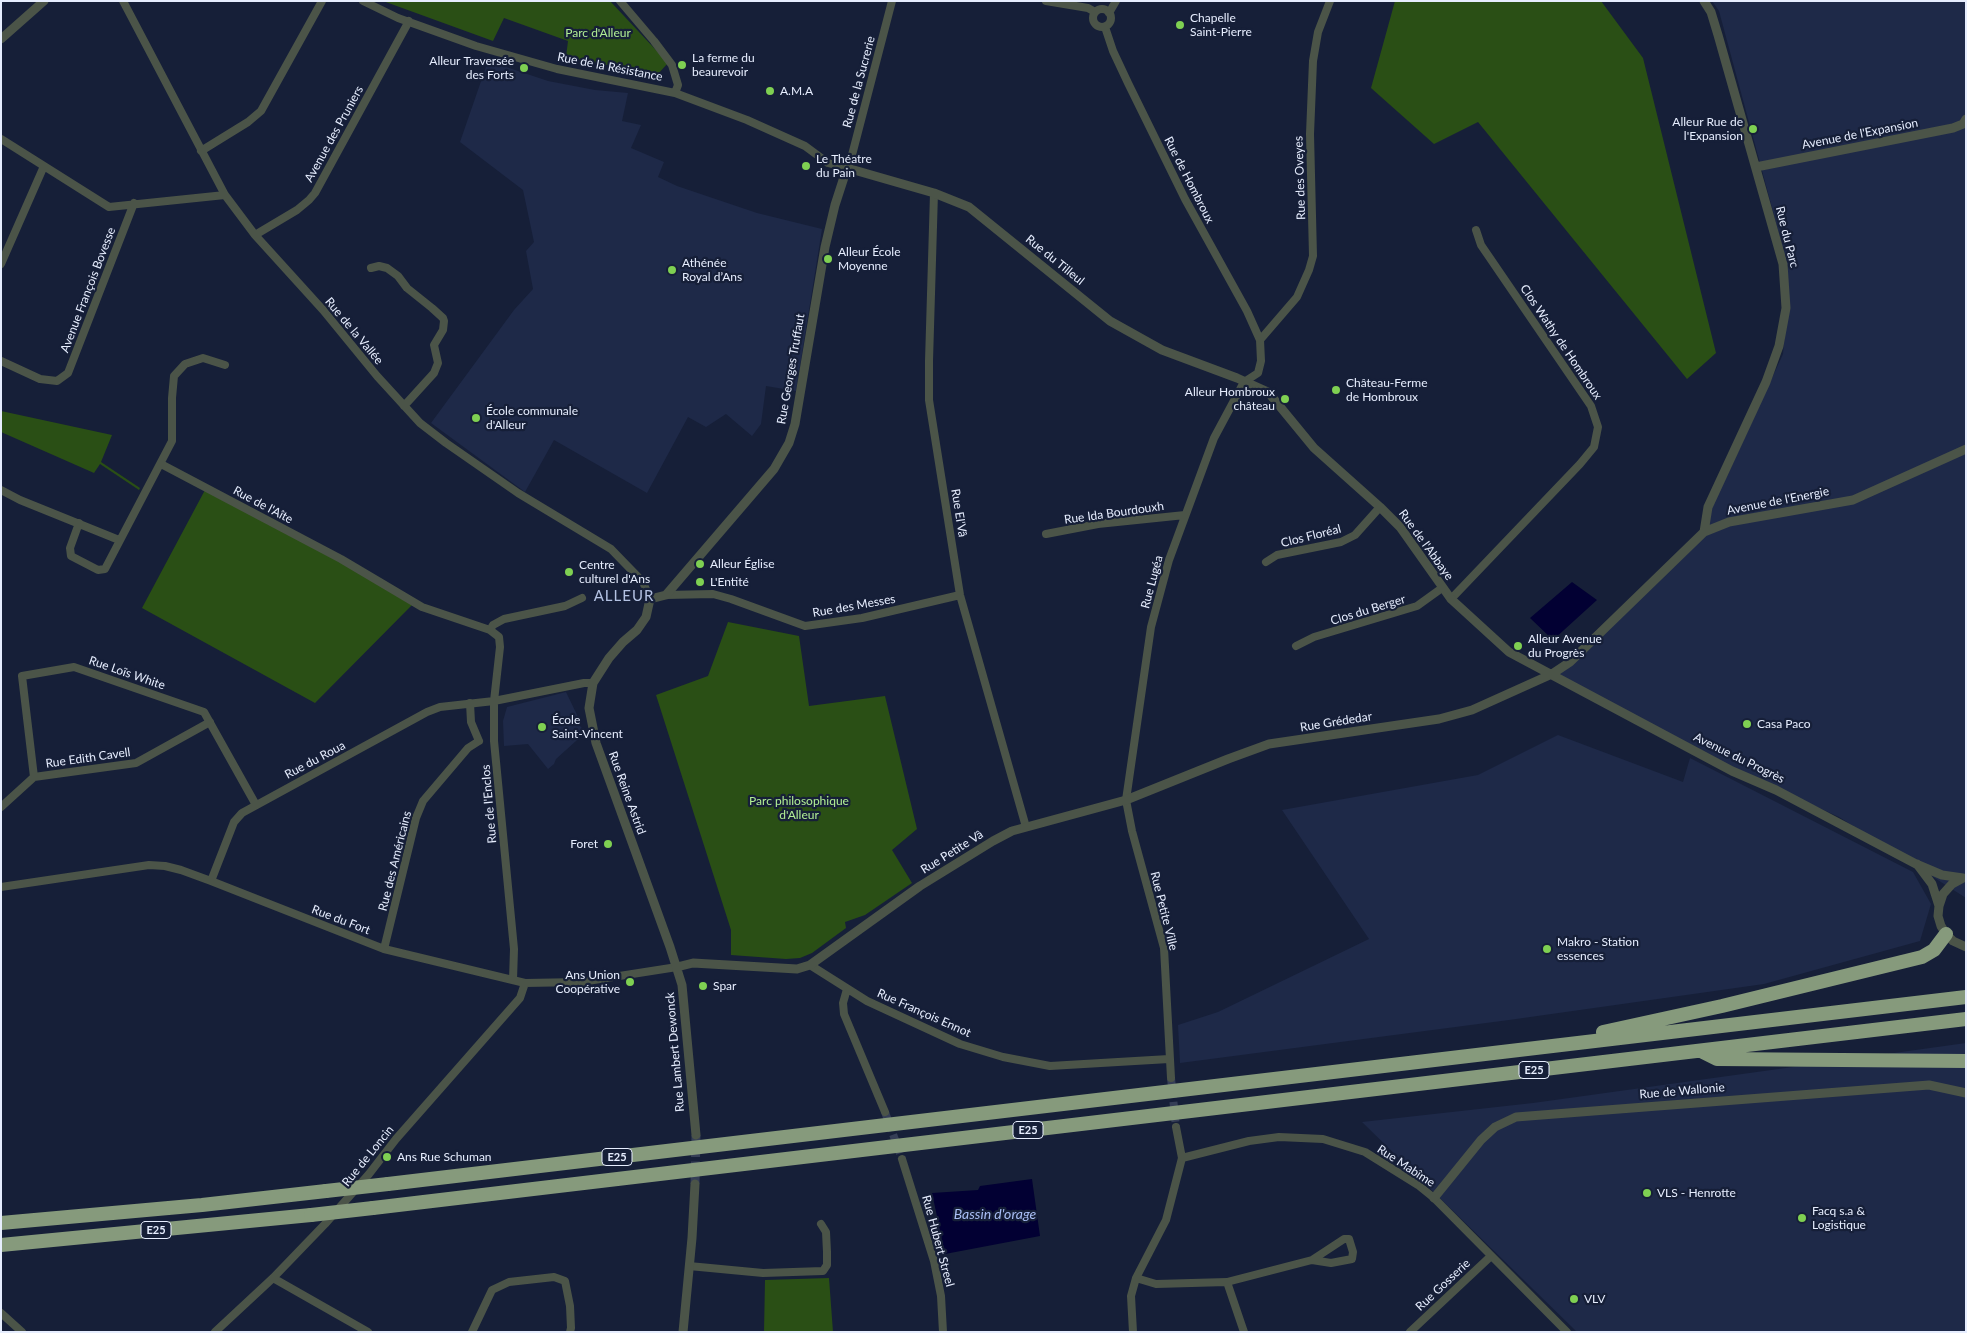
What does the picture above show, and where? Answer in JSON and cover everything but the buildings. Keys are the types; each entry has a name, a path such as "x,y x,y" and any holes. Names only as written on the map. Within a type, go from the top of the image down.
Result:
{"highway":[{"path":"1416,1062 1436,1054 1608,1031 1722,1006 1922,957 1934,950 1946,934"},
{"name":"E25","path":"1,1223 202,1205 388,1184 1966,997"},
{"name":"E25","path":"1,1245 373,1208 1966,1019"},
{"path":"1700,1051 1717,1059 1966,1061"}],"street":[{"path":"1,39 44,1"},
{"name":"Rue de la Vallée","path":"123,1 225,195 255,235 324,310 377,376 420,423 453,448 518,493 611,549 643,582 650,599"},
{"path":"201,151 248,122 261,111 322,1"},
{"name":"Rue de la Résistance","path":"363,1 409,21 476,46 557,69 675,93 748,120 805,146 828,163 846,168"},
{"path":"620,1 654,40 672,65 678,85 675,93"},
{"name":"Rue de la Sucrerie","path":"846,168 852,155 892,1"},
{"path":"1046,1 1088,8 1095,12 1104,10 1109,13 1111,20 1105,27 1100,27 1095,23 1093,17 1095,12"},
{"path":"1109,13 1116,1"},
{"name":"Rue des Oveyes","path":"1260,340 1297,297 1313,256 1310,134 1313,60 1318,32 1330,1"},
{"name":"Rue du Parc","path":"1704,1 1711,12 1783,264 1786,308 1779,346 1769,373 1708,507 1704,532"},
{"name":"Avenue des Pruniers","path":"255,235 304,205 315,193 409,21"},
{"name":"Rue de Hombroux","path":"1105,27 1113,51 1185,199 1247,311 1260,340"},
{"name":"Avenue de l'Expansion","path":"1756,167 1954,128 1965,123"},
{"path":"1,139 110,207 225,195"},
{"path":"1,264 44,166"},
{"name":"Rue du Tilleul","path":"846,168 934,193 969,207 1110,321 1162,350 1244,382"},
{"name":"Rue Georges Truffaut","path":"666,595 774,469 789,443 795,424 825,247 846,168"},
{"name":"Rue El'Vâ","path":"934,193 928,361 929,400 960,595 1026,827"},
{"name":"Avenue François Bovesse","path":"1,361 40,379 57,381 68,373 134,203"},
{"name":"Clos Wathy de Hombroux","path":"1451,598 1580,464 1594,447 1598,427 1591,406 1482,245 1476,230"},
{"path":"371,268 379,266 387,268 398,276 407,288 432,308 444,321 443,330 434,345 438,363 434,373 404,406"},
{"name":"Rue Lugéa","path":"1126,800 1152,627 1169,560 1214,438 1244,382 1258,373 1260,340"},
{"path":"79,523 70,548 71,556 98,570 105,569 172,441 174,376 185,364 203,358 225,365"},
{"name":"Rue de l'Abbaye","path":"1244,382 1268,392 1314,448 1380,507 1400,528 1451,598 1509,652 1552,674"},
{"name":"Avenue de l'Energie","path":"1552,674 1570,662 1704,532 1729,522 1853,500 1966,449"},
{"name":"Rue de l'Aîte","path":"161,464 341,558 422,607 490,630"},
{"path":"1,490 20,500 119,540"},
{"name":"Clos Floréal","path":"1266,562 1277,556 1341,542 1355,535 1380,507"},
{"name":"Rue Ida Bourdouxh","path":"1046,534 1098,524 1186,515"},
{"name":"Clos du Berger","path":"1296,646 1314,637 1417,606 1442,588"},
{"name":"Rue des Messes","path":"666,595 713,594 732,599 805,626 862,618 960,595"},
{"path":"650,599 666,595"},
{"path":"490,630 493,625 504,618 565,606 582,598"},
{"name":"Rue Reine Astrid","path":"650,599 646,617 637,630 609,658 593,683 589,708 596,743 677,966"},
{"name":"Rue de l'Enclos","path":"490,630 495,632 500,641 494,701 494,741 514,949 513,980"},
{"name":"Rue Loïs White","path":"34,777 22,676 74,667 204,712 210,722"},
{"name":"Rue Grédedar","path":"1126,800 1269,744 1439,719 1472,710 1552,674"},
{"name":"Avenue du Progrès","path":"1552,674 1732,771 1776,790 1916,864 1942,875 1964,878"},
{"name":"Rue du Roua","path":"211,881 234,822 242,813 427,712 440,707 494,701 584,682 593,683"},
{"path":"470,704 471,722 479,741 494,741"},
{"path":"210,722 256,805"},
{"name":"Rue Edith Cavell","path":"1,807 34,777 136,763 210,722"},
{"name":"Rue des Américains","path":"384,949 416,818 423,801 468,748 479,741"},
{"name":"Rue Petite Vâ","path":"810,965 920,886 993,841 1026,827 1126,800"},
{"name":"Rue Petite Ville","path":"1126,800 1132,831 1164,948 1171,1078"},
{"name":"Avenue du Progrès","path":"1916,864 1932,884 1939,906 1938,916 1946,934"},
{"name":"Rue du Fort","path":"1,887 149,865 165,866 211,881 384,949 525,983 581,982 677,966"},
{"path":"1939,906 1947,889 1964,878"},
{"path":"1946,934 1965,948"},
{"path":"677,966 693,963 797,969 810,965"},
{"name":"Rue François Ennot","path":"810,965 867,1001 960,1044 1004,1057 1050,1066 1169,1059"},
{"name":"Rue Lambert Dewonck","path":"677,966 682,985 696,1135"},
{"name":"Rue de Loncin","path":"215,1332 273,1278 332,1217 396,1139 514,1006 520,998 525,983"},
{"path":"847,988 843,1003 844,1014 885,1112"},
{"name":"Rue de Wallonie","path":"1434,1198 1481,1140 1495,1127 1516,1117 1929,1085 1966,1092"},
{"path":"1133,1332 1131,1296 1136,1278 1166,1220 1182,1158 1176,1128"},
{"name":"Rue Mabîme","path":"1182,1158 1249,1141 1279,1137 1323,1139 1365,1152 1412,1181 1434,1198 1566,1332"},
{"name":"Rue Hubert Streel","path":"902,1158 934,1261 941,1296 943,1332"},
{"path":"683,1332 694,1184"},
{"path":"689,1266 763,1273 823,1271 827,1265 827,1252 826,1232 821,1224"},
{"path":"1136,1278 1156,1284 1227,1282 1312,1260 1344,1239 1350,1239 1353,1252 1352,1259 1331,1264 1312,1260"},
{"name":"Rue Gosserie","path":"1410,1332 1491,1256"},
{"path":"472,1332 492,1290 509,1282 554,1277 566,1281 570,1306 570,1332"},
{"path":"273,1278 352,1328 368,1332"},
{"path":"1227,1282 1244,1332"},
{"path":"1,1313 22,1332"}],"shaded area":[{"path":"1712,1 1966,1 1966,898 1839,817 1710,759 1558,675 1688,553 1728,474 1783,354 1789,290 1781,241 1719,11"},
{"name":"Athénée Royal d’Ans","path":"488,61 548,81 595,90 628,93 622,121 641,125 631,148 664,162 658,177 677,186 757,213 822,229 796,391 766,386 761,424 752,436 726,414 706,427 688,417 647,493 554,440 525,492 431,423 514,310 533,289 526,251 534,242 523,190 460,142"},
{"name":"École Saint-Vincent","path":"566,692 579,719 576,722 586,732 556,759 554,764 548,769 528,744 504,746 503,721 507,707"},
{"path":"1558,735 1683,782 1690,758 1913,872 1931,904 1920,941 1764,984 1180,1063 1178,1025 1218,1012 1369,939 1282,810 1478,775"},
{"path":"1966,1043 1966,1332 1577,1332 1362,1122 1533,1103"}],"green space":[{"name":"Parc d'Alleur","path":"383,1 610,1 668,63 657,75 566,57 568,41 504,18 493,41"},
{"path":"1395,1 1601,1 1643,58 1716,353 1687,379 1478,122 1434,144 1371,88"},
{"path":"1,411 112,435 101,462 140,488 139,490 100,464 94,473 1,432"},
{"path":"205,490 341,559 412,605 315,703 142,608"},
{"name":"Parc philosophique d'Alleur","path":"728,622 799,636 809,706 885,696 917,829 892,850 912,883 865,915 845,922 846,928 812,953 800,958 786,959 731,955 731,930 656,695 708,676"},
{"path":"829,1278 833,1332 764,1332 765,1280"}],"water":[{"path":"1572,582 1597,600 1553,640 1530,618"},
{"name":"Bassin d'orage","path":"1032,1179 1040,1236 945,1254 932,1193 978,1190 980,1186"}],"tunnel":[{"path":"1171,1078 1176,1127"},
{"path":"885,1112 902,1159"},
{"path":"695,1184 696,1135"}],"place":[{"name":"Chapelle Saint-Pierre","path":"1180,25"},
{"name":"La ferme du beaurevoir","path":"682,65"},
{"name":"Alleur Traversée des Forts","path":"524,68"},
{"name":"A.M.A","path":"770,91"},
{"name":"Alleur Rue de l'Expansion","path":"1753,129"},
{"name":"Le Théatre du Pain","path":"806,166"},
{"name":"Alleur École Moyenne","path":"828,259"},
{"name":"Athénée Royal d’Ans","path":"672,270"},
{"name":"Château-Ferme de Hombroux","path":"1336,390"},
{"name":"Alleur Hombroux château","path":"1285,399"},
{"name":"École communale d'Alleur","path":"476,418"},
{"name":"Alleur Église","path":"700,564"},
{"name":"Centre culturel d'Ans","path":"569,572"},
{"name":"L'Entité","path":"700,582"},
{"name":"Alleur Avenue du Progrès","path":"1518,646"},
{"name":"Casa Paco","path":"1747,724"},
{"name":"École Saint-Vincent","path":"542,727"},
{"name":"Foret","path":"608,844"},
{"name":"Makro - Station essences","path":"1547,949"},
{"name":"Ans Union Coopérative","path":"630,982"},
{"name":"Spar","path":"703,986"},
{"name":"Ans Rue Schuman","path":"387,1157"},
{"name":"VLS - Henrotte","path":"1647,1193"},
{"name":"Facq s.a & Logistique","path":"1802,1218"},
{"name":"VLV","path":"1574,1299"}],"district":[{"name":"ALLEUR","path":"624,596"}]}
